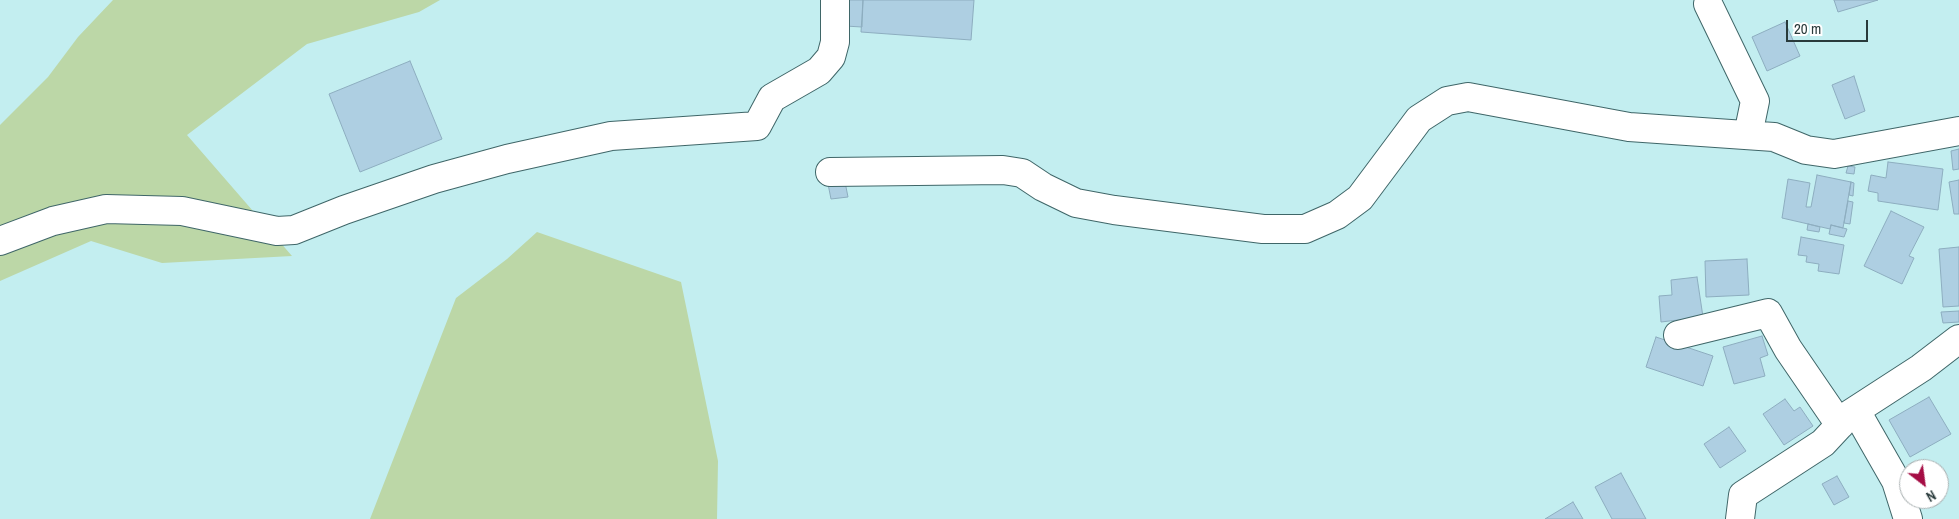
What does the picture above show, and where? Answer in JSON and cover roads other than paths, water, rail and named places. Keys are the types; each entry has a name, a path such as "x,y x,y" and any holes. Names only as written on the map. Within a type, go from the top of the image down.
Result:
{"street":[{"path":"0,241 53,220 106,209 182,212 277,231 294,230 344,210 434,179 507,159 611,136 757,126 772,98 819,71 831,57 835,42 835,0"},
{"path":"1708,4 1755,101 1748,134"},
{"path":"830,172 1002,170 1022,173 1043,187 1076,202 1114,210 1263,229 1305,229 1337,215 1360,198 1418,119 1447,101 1468,97 1629,126 1774,137 1806,150 1834,154 1959,132"},
{"path":"1678,335 1768,313 1788,349 1848,418 1896,481 1908,519"},
{"path":"1740,519 1743,495 1823,443 1848,418 1921,368 1959,339"}]}
